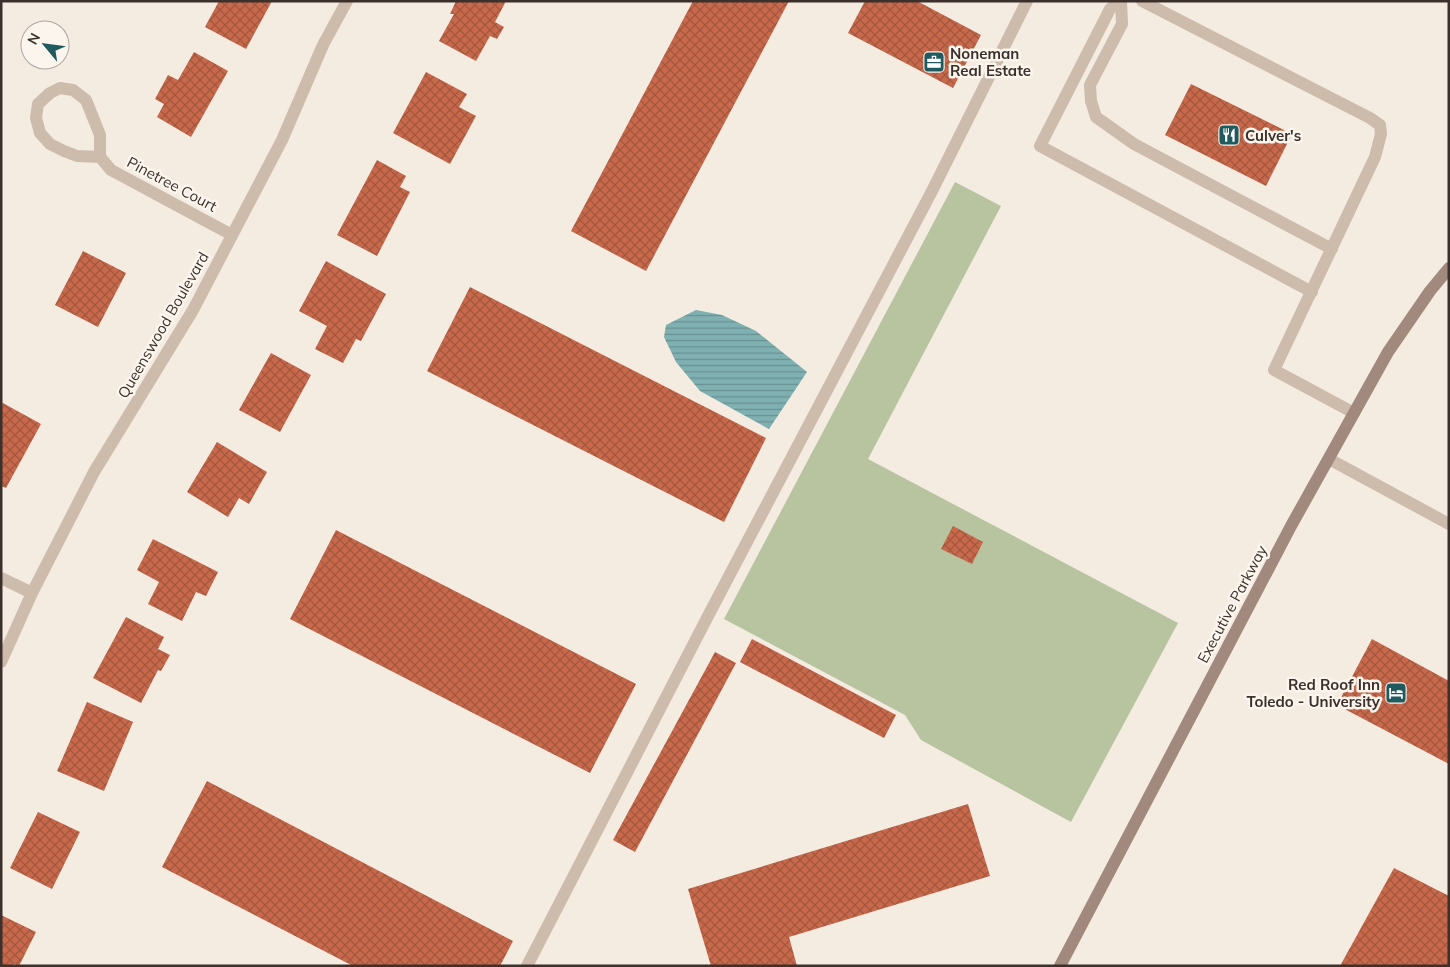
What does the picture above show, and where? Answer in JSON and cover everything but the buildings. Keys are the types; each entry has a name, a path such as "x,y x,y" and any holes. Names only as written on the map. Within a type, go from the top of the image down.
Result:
{"street":[{"name":"Queenswood Boulevard","path":"1,662 32,593 94,472 193,310 282,140 323,45 347,1"},
{"path":"527,966 708,616 932,191 1027,1"},
{"path":"1120,1 1122,24 1090,85 1091,100 1096,117 1134,144 1332,249"},
{"path":"1120,1 1110,9 1040,146 1312,292"},
{"path":"1142,1 1370,118 1380,125 1381,134 1375,157 1274,370 1354,412"},
{"path":"60,88 73,90 86,100 100,135 100,157 76,156 50,144 40,133 36,118 38,104 50,93 60,88"},
{"name":"Pinetree Court","path":"100,157 111,170 232,235"},
{"name":"Executive Parkway","path":"1060,966 1291,526 1354,412 1388,352 1430,291 1449,268"},
{"path":"1329,459 1449,524"},
{"path":"1,578 32,593"}],"green space":[{"path":"955,182 1001,206 868,459 1178,623 1071,822 921,740 905,715 724,619"}],"water":[{"path":"696,310 722,315 756,331 807,372 769,429 700,391 676,362 664,337 666,325"}],"place":[{"name":"Noneman Real Estate","path":"934,62"},
{"name":"Culver's","path":"1229,135"},
{"name":"Red Roof Inn Toledo - University","path":"1396,693"}]}
